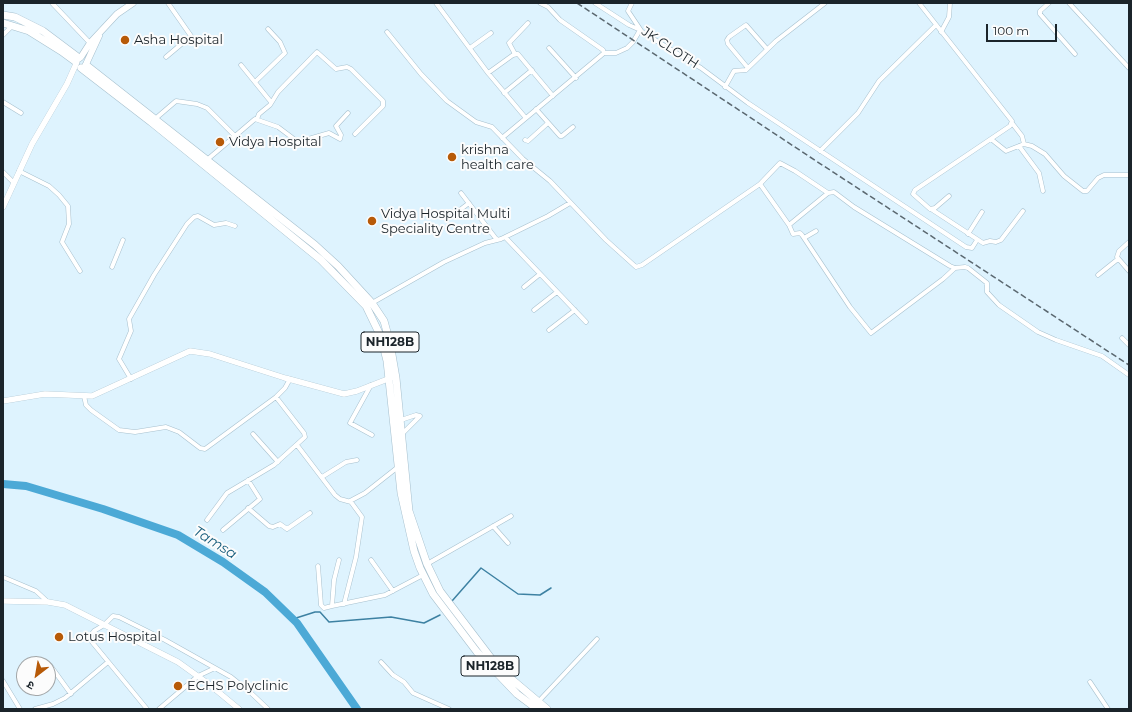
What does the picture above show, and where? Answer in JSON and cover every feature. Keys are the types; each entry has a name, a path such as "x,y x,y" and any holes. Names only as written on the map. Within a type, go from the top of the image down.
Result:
{"highway":[{"path":"3,15 15,17 43,31 81,63"},
{"path":"3,23 13,25 42,38 81,63"},
{"name":"NH128B","path":"81,63 208,159 315,245 351,279 372,303 384,321 390,343 398,467 404,509 414,550 423,574 439,603 477,652 517,694 537,706 547,709"},
{"name":"NH128B","path":"81,63 322,260 366,306 374,319 392,377 401,420 410,511 427,564 440,590 491,658 537,706"}],"main road":[{"path":"81,63 90,43 117,14 132,3"},
{"path":"81,63 102,31"}],"street":[{"path":"52,3 90,43"},
{"path":"166,57 191,36 168,3"},
{"path":"436,3 488,73 525,117"},
{"path":"540,3 548,7 560,20 603,50 604,53"},
{"path":"502,138 525,117 554,96 604,53 616,53 627,48 634,42 639,29 595,3"},
{"name":"JK CLOTH","path":"632,3 628,11 639,29 708,73 725,87 966,247 972,248 977,240"},
{"path":"725,87 734,71 743,71 748,68 768,49 825,3"},
{"path":"920,3 1022,136 1024,144"},
{"path":"941,32 949,17 950,3"},
{"path":"1049,3 1040,11 1040,14 1075,54"},
{"path":"1069,3 1129,68"},
{"path":"528,23 509,43 515,54 521,56 554,96"},
{"path":"3,35 13,25"},
{"path":"748,68 728,44 728,37 746,25 768,49"},
{"path":"820,151 858,113 879,80 936,25"},
{"path":"255,82 282,57 285,51 280,42 268,30"},
{"path":"387,32 421,74 447,101 476,122 492,127 523,159 550,181 606,240 636,267 642,265 760,184 778,164 783,164 828,193"},
{"path":"470,48 491,33"},
{"path":"549,48 576,78"},
{"path":"208,159 257,118 278,92 315,53 318,53 336,69 351,69 383,102 383,106 355,134"},
{"path":"488,73 515,54"},
{"path":"3,207 32,144 81,63"},
{"path":"241,65 271,102"},
{"path":"504,93 532,70"},
{"path":"155,118 176,101 197,104 207,108 235,136"},
{"path":"3,102 21,113"},
{"path":"536,109 561,136 573,127"},
{"path":"257,118 278,127 298,142 329,133 341,138 336,126 348,113"},
{"path":"525,140 528,141 548,123"},
{"path":"1012,123 1010,126 913,192 913,196 927,208 931,209 983,243 990,241 998,242 1024,211"},
{"path":"991,139 1006,151 1024,144 1032,146 1042,152 1064,176 1083,191 1087,191 1098,178 1104,175 1129,175"},
{"path":"1018,146 1039,173 1043,191"},
{"path":"19,171 50,186 68,206 69,224 62,242 80,270"},
{"path":"3,172 14,183"},
{"path":"760,184 789,226 792,233 800,233 804,238 850,307 871,333 943,279 955,268 965,266 987,283 986,292 988,295 1003,308 1038,332 1102,356 1129,375"},
{"path":"789,226 828,193 834,192 854,207 955,268"},
{"path":"461,193 497,240"},
{"path":"931,209 949,196"},
{"path":"372,303 444,262 485,243 505,237 556,212 570,202"},
{"path":"452,216 469,203"},
{"path":"968,234 982,212"},
{"path":"131,379 119,360 131,331 129,319 156,270 174,247 194,217 198,216 214,225 226,223 235,226"},
{"path":"804,238 816,230"},
{"path":"505,237 586,322"},
{"path":"112,267 123,240"},
{"path":"1129,242 1117,253 1118,259 1129,271"},
{"path":"1098,274 1118,259"},
{"path":"524,287 540,274"},
{"path":"534,310 557,292"},
{"path":"549,330 575,310"},
{"path":"1122,338 1129,344"},
{"path":"3,401 45,394 92,396 185,353 197,351 344,394 357,391 392,377"},
{"path":"84,396 86,405 91,410 119,430 134,432 166,427 183,435 203,449 208,448 276,397 285,388 290,379"},
{"path":"372,384 350,424 372,435"},
{"path":"207,520 224,496 278,462 297,445 305,435 276,397"},
{"path":"401,420 416,415 420,416 402,434"},
{"path":"253,434 278,462"},
{"path":"297,445 338,498 350,501 361,515 362,519 356,556 344,604"},
{"path":"322,477 346,462 357,460"},
{"path":"350,501 365,493 398,467"},
{"path":"223,530 260,498 248,480"},
{"path":"248,508 269,526 273,527 280,524 287,529 310,513"},
{"path":"427,564 511,516"},
{"path":"493,526 508,543"},
{"path":"332,606 334,580 339,560"},
{"path":"371,560 393,591"},
{"path":"318,566 321,605 324,608 380,597 423,574"},
{"path":"3,577 36,591 48,602"},
{"path":"3,601 48,602 65,606 178,662 239,709"},
{"path":"147,709 92,642 91,638 96,629 104,625 112,616 119,617 174,644 215,668 245,688 268,709"},
{"path":"537,706 597,639"},
{"path":"35,709 56,702 70,694 108,662"},
{"path":"381,662 392,675 402,680 413,694 449,709"},
{"path":"159,709 198,676 215,668"},
{"path":"56,674 70,694"},
{"path":"3,681 20,709"},
{"path":"1090,682 1108,709"}],"waterway":[{"name":"Tamsa","path":"3,484 26,486 103,509 178,535 223,562 265,592 297,623 357,709"},
{"path":"452,601 481,568 518,594 540,595 551,588"},
{"path":"293,619 315,612 320,612 329,622 391,617 424,623 440,615"}],"railway":[{"path":"577,3 1129,365"}],"place":[{"name":"Asha Hospital","path":"125,40"},
{"name":"Vidya Hospital","path":"220,142"},
{"name":"krishna health care","path":"452,157"},
{"name":"Vidya Hospital Multi Speciality Centre","path":"372,221"},
{"name":"Lotus Hospital","path":"59,637"},
{"name":"ECHS Polyclinic","path":"178,686"}]}
